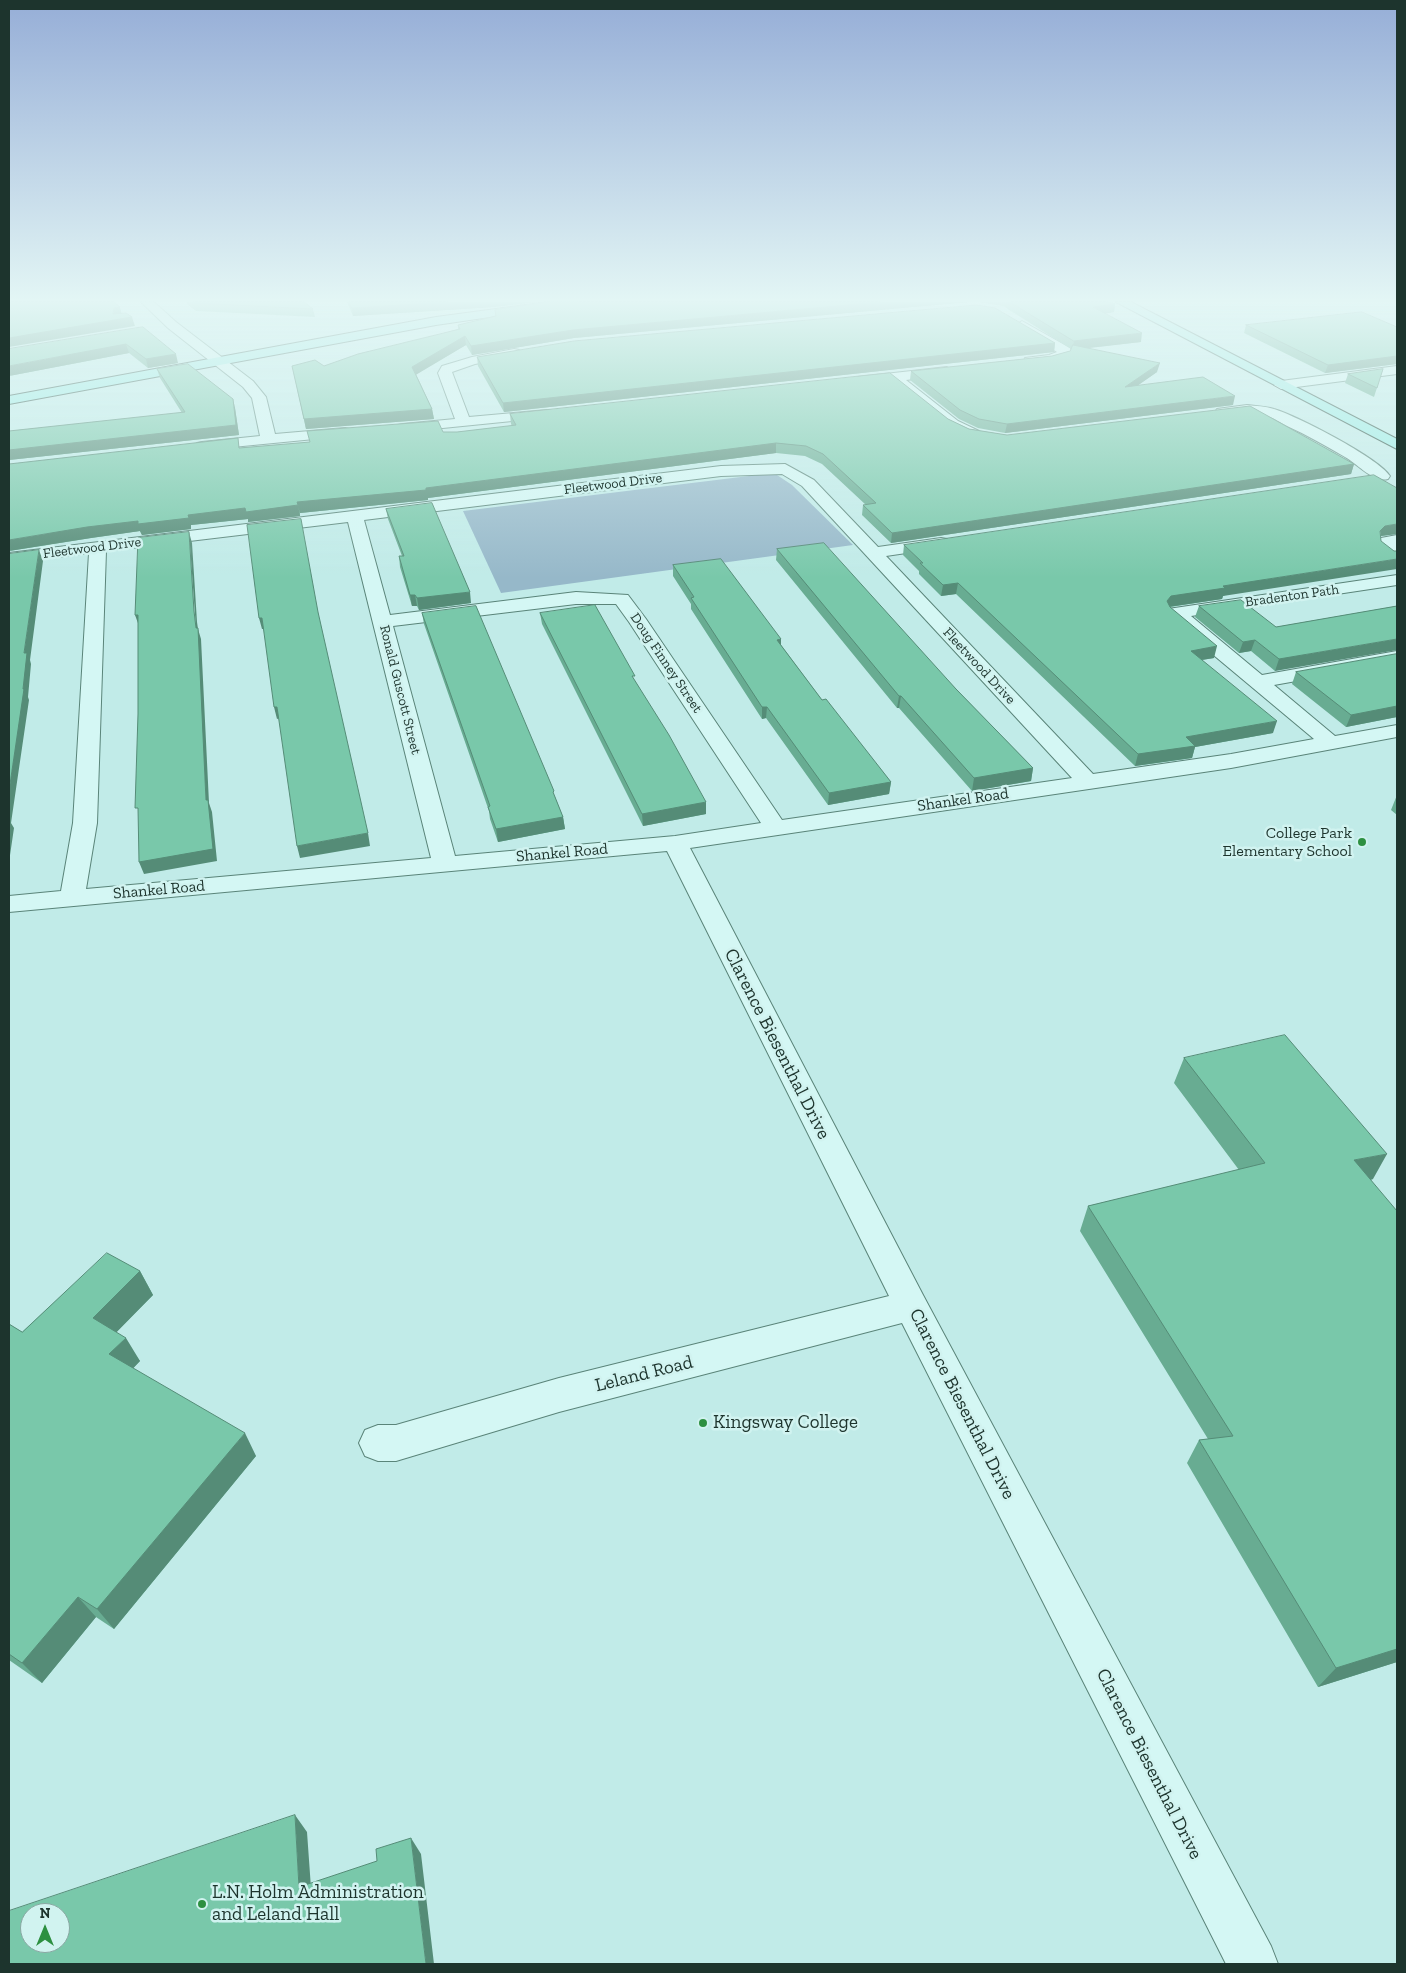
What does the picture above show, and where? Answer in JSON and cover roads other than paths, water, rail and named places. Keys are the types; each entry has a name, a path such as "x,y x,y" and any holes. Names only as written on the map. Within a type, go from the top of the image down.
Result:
{"main road":[{"path":"9,400 41,394"},
{"path":"1299,394 1397,445"}],"street":[{"path":"257,394 259,397 268,438"},
{"path":"453,394 464,423"},
{"path":"915,394 953,424 973,434 989,436"},
{"path":"1208,414 1247,409 1270,412 1316,434 1354,456 1382,476 1362,479"},
{"path":"386,429 562,413"},
{"path":"191,447 268,438 356,431"},
{"name":"Fleetwood Drive","path":"9,558 721,471 785,469 808,483 1088,782"},
{"name":"Ronald Guscott Street","path":"356,516 445,864"},
{"path":"1397,540 1387,542 1387,550 1397,556"},
{"path":"874,553 952,541"},
{"path":"9,904 72,898 85,823 98,547"},
{"name":"Bradenton Path","path":"1331,743 1174,613 1397,580"},
{"name":"Doug Finney Street","path":"383,622 576,598 621,599 637,619 776,828"},
{"path":"1257,682 1397,657"},
{"name":"Shankel Road","path":"72,898 674,843 1231,761 1397,731"},
{"name":"Clarence Biesenthal Drive","path":"674,843 910,1306 1253,1964"},
{"name":"Leland Road","path":"378,1443 396,1443 559,1395 910,1306"}],"place":[{"name":"College Park Elementary School","path":"1362,842"},
{"name":"Kingsway College","path":"703,1423"},
{"name":"L.N. Holm Administration and Leland Hall","path":"202,1904"}]}
